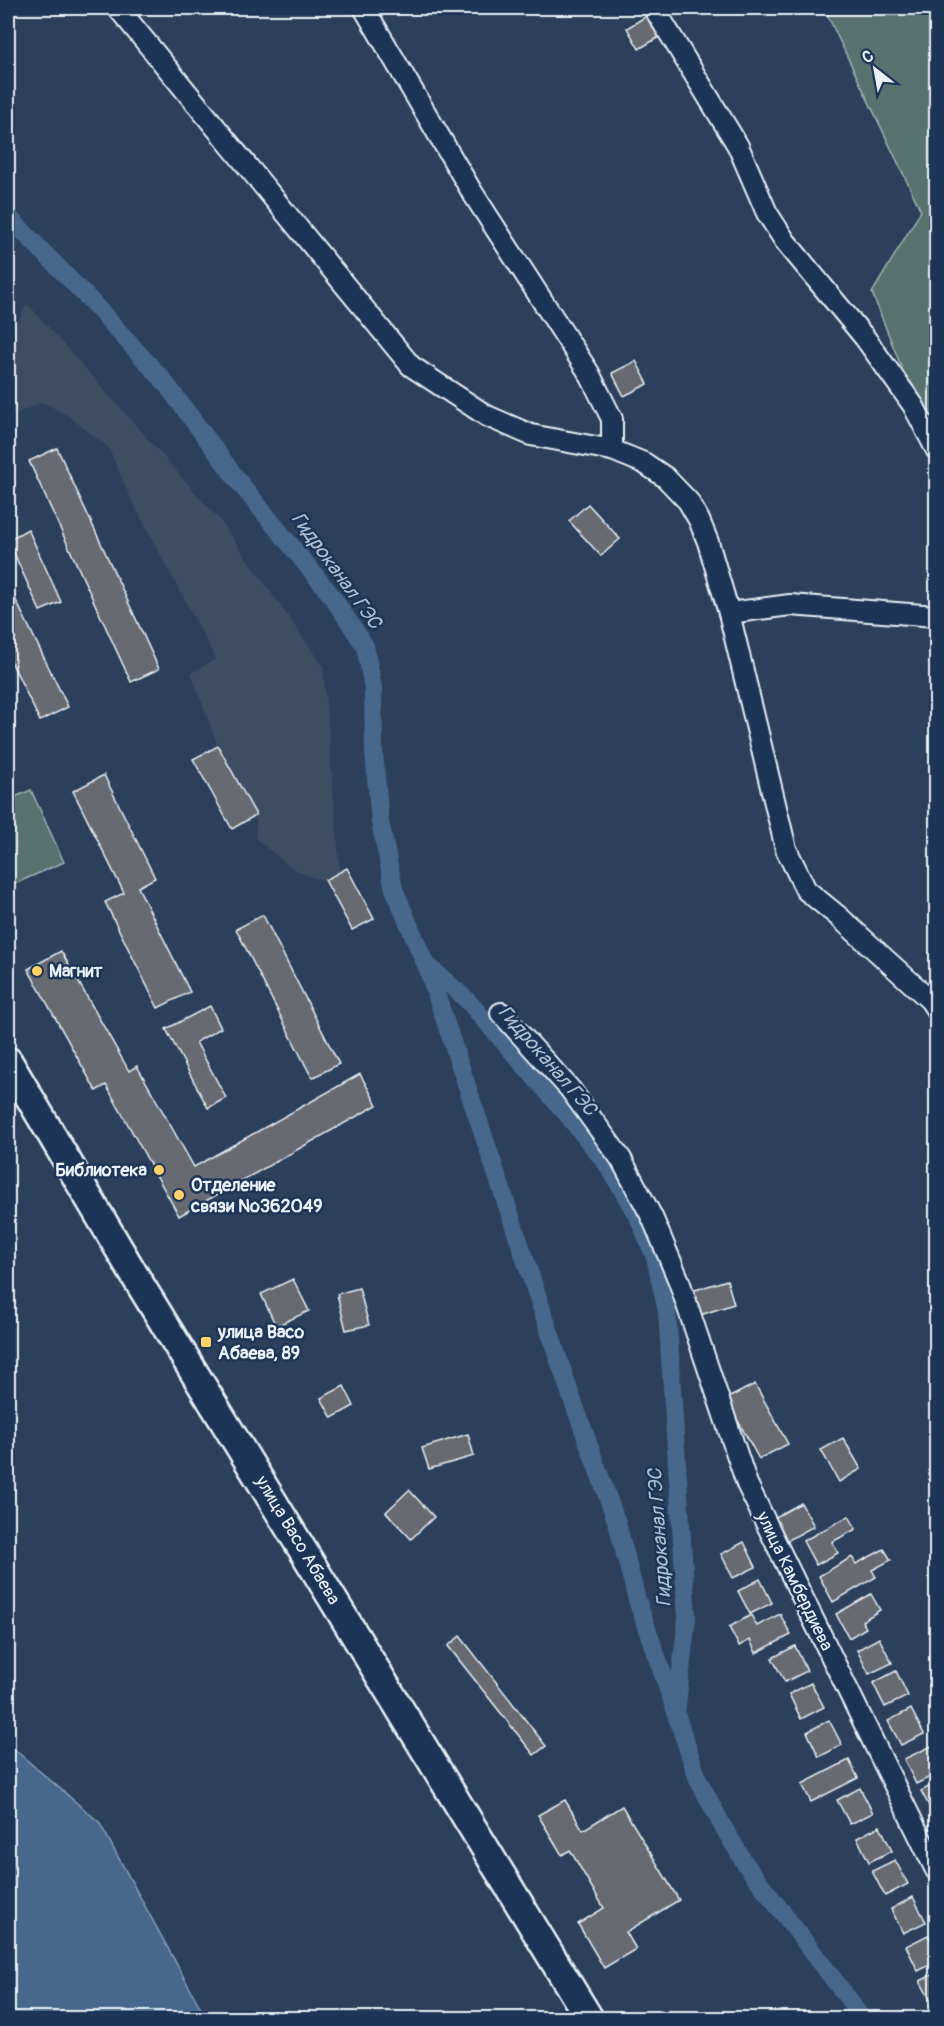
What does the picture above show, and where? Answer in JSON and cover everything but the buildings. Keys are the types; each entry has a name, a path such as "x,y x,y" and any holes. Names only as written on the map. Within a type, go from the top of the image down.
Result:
{"street":[{"path":"118,8 411,366 487,416 531,435 612,450 644,463 665,477 688,501 708,542 729,613 786,849 806,890 930,1000 936,1009"},
{"path":"364,8 472,192 588,373 612,418 612,450"},
{"path":"654,8 738,146 767,213 785,241 865,338 913,405 936,449"},
{"path":"729,613 790,605 936,616"},
{"name":"улица Камбердиева","path":"501,1013 570,1089 621,1159 652,1217 679,1281 747,1484 936,1870"},
{"name":"улица Васо Абаева","path":"8,1061 135,1276 589,2019"}],"shaded area":[{"path":"27,303 219,519 323,666 340,872 325,880 310,877 289,866 256,839 256,815 218,746 191,673 216,659 131,499 108,447 67,415 43,402 8,417 8,343"}],"green space":[{"path":"824,8 936,8 936,454 872,293 921,211"},
{"path":"31,790 64,862 12,885 8,876 8,800"}],"water":[{"path":"8,1744 99,1822 206,2018 8,2018"}],"waterway":[{"name":"Гидроканал ГЭС","path":"8,216 91,301 163,380 239,482 331,595 365,646 373,688 374,752 380,822 394,889 425,963 467,1000 565,1112 609,1167 639,1219 655,1257 667,1311 687,1618 676,1714 698,1779 744,1862 861,2018"},
{"path":"426,964 570,1393 617,1523 637,1600 675,1709"}],"place":[{"name":"Магнит","path":"37,971"},
{"name":"Библиотека","path":"159,1170"},
{"name":"Отделение связи №362049","path":"179,1195"},
{"name":"улица Васо Абаева, 89","path":"206,1342"}]}
